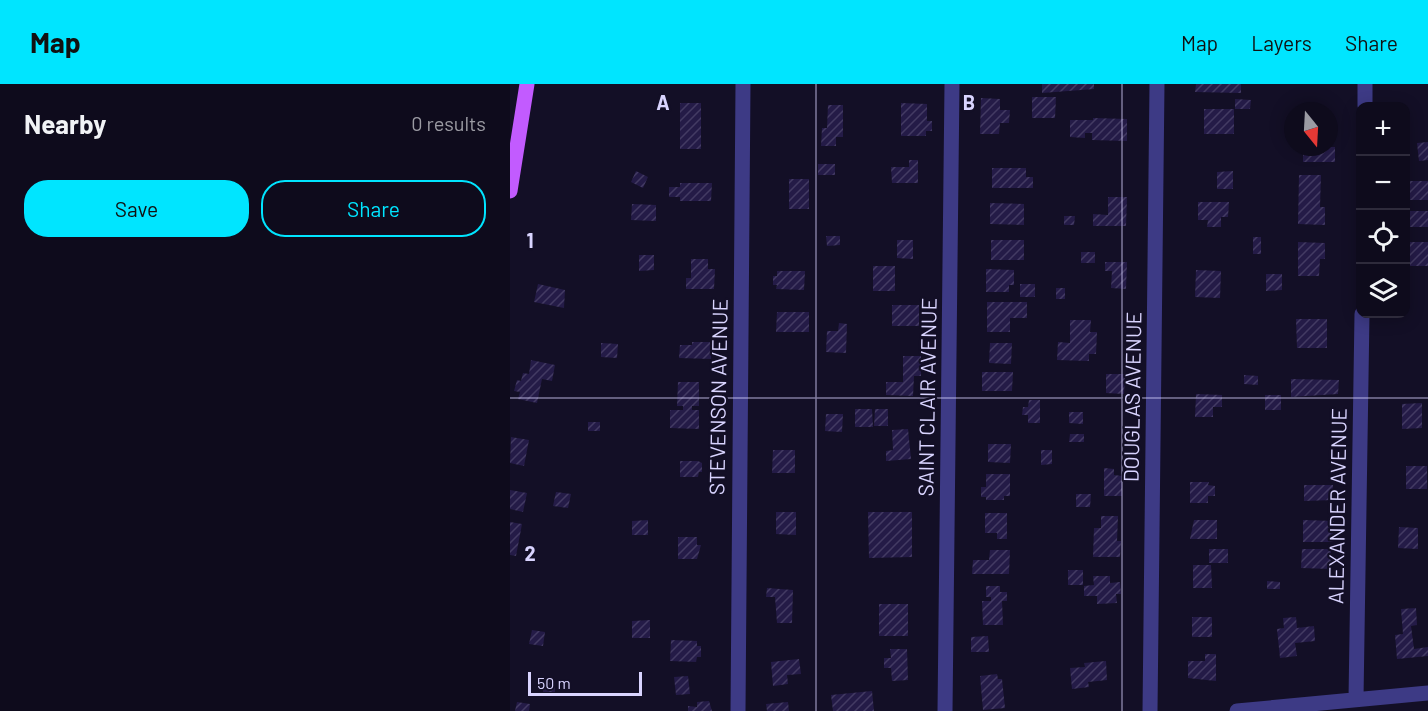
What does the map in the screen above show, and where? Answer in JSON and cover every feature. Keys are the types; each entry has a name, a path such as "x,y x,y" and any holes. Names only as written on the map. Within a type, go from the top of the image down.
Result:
{"main road":[{"path":"510,191 527,84"}],"street":[{"name":"STEVENSON AVENUE","path":"738,711 743,84"},
{"name":"SAINT CLAIR AVENUE","path":"945,711 952,84"},
{"name":"DOUGLAS AVENUE","path":"1150,711 1157,84"},
{"path":"1365,84 1365,102"},
{"name":"ALEXANDER AVENUE","path":"1356,699 1362,318"},
{"path":"1237,711 1428,693"}],"building":[{"path":"1042,84 1094,84 1094,89 1042,93"},
{"path":"1196,84 1241,84 1241,93 1195,92"},
{"path":"1032,97 1056,97 1055,118 1032,118"},
{"path":"981,98 1000,99 1000,110 1010,110 1009,123 1000,123 999,134 980,134"},
{"path":"1235,99 1251,100 1250,109 1235,109"},
{"path":"680,103 701,103 701,149 680,149"},
{"path":"901,103 927,104 927,121 932,121 932,131 926,131 926,136 901,136"},
{"path":"828,105 843,105 843,137 836,137 836,146 821,146 822,128 827,128"},
{"path":"1204,109 1234,109 1234,134 1204,134"},
{"path":"1093,118 1127,119 1127,141 1092,140 1092,133 1085,133 1085,138 1070,137 1070,120 1093,120"},
{"path":"1428,142 1428,160 1419,161 1417,143"},
{"path":"1303,156 1335,156 1335,162 1303,162"},
{"path":"909,160 918,160 918,183 892,183 891,167 909,167"},
{"path":"818,164 835,164 835,175 818,175"},
{"path":"992,168 1026,168 1026,177 1033,177 1033,188 992,188"},
{"path":"636,171 648,177 643,188 631,182"},
{"path":"1233,171 1233,189 1217,189 1217,172"},
{"path":"1299,175 1321,175 1320,207 1325,207 1325,225 1298,224"},
{"path":"789,179 809,179 809,209 789,209"},
{"path":"1410,181 1428,181 1428,200 1410,200"},
{"path":"680,183 712,183 711,201 680,201 680,197 669,197 669,187 680,187"},
{"path":"1108,197 1127,197 1126,226 1093,226 1093,214 1108,215"},
{"path":"1198,202 1229,202 1228,217 1221,217 1221,227 1207,227 1208,220 1198,220"},
{"path":"990,203 1024,204 1024,225 990,224"},
{"path":"632,204 656,205 656,221 631,220"},
{"path":"1410,211 1428,211 1428,227 1410,227"},
{"path":"1064,216 1075,216 1074,225 1064,225"},
{"path":"826,236 840,236 840,245 827,246"},
{"path":"1253,237 1261,237 1261,254 1253,254"},
{"path":"897,240 913,240 913,259 897,258"},
{"path":"991,240 1024,240 1024,260 991,260"},
{"path":"1298,242 1325,243 1325,259 1320,259 1319,276 1298,276"},
{"path":"1410,242 1428,242 1428,266 1410,266"},
{"path":"1081,252 1095,252 1095,263 1081,263"},
{"path":"639,255 654,255 654,270 639,271"},
{"path":"691,259 708,259 708,269 715,269 714,289 686,289 686,278 691,278"},
{"path":"1105,262 1127,262 1126,289 1111,288 1112,271 1105,271"},
{"path":"873,266 895,266 895,291 873,291"},
{"path":"986,269 1014,270 1014,285 1009,285 1009,292 986,292"},
{"path":"1196,270 1221,271 1220,298 1195,297"},
{"path":"777,271 805,271 804,290 776,289 777,285 773,285 773,276 777,276"},
{"path":"1266,274 1282,274 1282,290 1266,291"},
{"path":"538,284 565,290 564,308 534,302"},
{"path":"1020,284 1035,284 1035,297 1020,297"},
{"path":"1056,288 1065,288 1065,299 1056,299"},
{"path":"987,302 1027,302 1027,318 1010,318 1010,332 987,332"},
{"path":"892,305 919,305 919,326 892,326"},
{"path":"777,312 809,312 809,332 776,332"},
{"path":"1296,319 1327,319 1327,348 1297,348"},
{"path":"1070,320 1091,320 1090,332 1097,332 1096,354 1089,354 1089,361 1057,360 1058,342 1070,343"},
{"path":"839,323 847,324 846,353 826,352 827,331 838,331"},
{"path":"692,342 712,342 711,359 679,358 680,345 692,345"},
{"path":"601,343 618,344 617,358 601,357"},
{"path":"990,343 1012,343 1011,364 989,363"},
{"path":"903,356 921,356 921,376 914,376 913,396 886,395 886,382 903,382"},
{"path":"531,360 555,365 552,381 542,379 537,403 518,399 520,392 514,391 517,380 521,381 523,373 529,374"},
{"path":"982,372 1013,372 1012,391 982,391"},
{"path":"1106,374 1125,374 1124,394 1106,393"},
{"path":"1244,375 1258,376 1258,385 1244,384"},
{"path":"1291,379 1339,380 1338,394 1291,397"},
{"path":"678,382 699,382 699,406 692,406 692,410 699,410 699,429 670,428 670,410 683,410 683,406 677,406"},
{"path":"1196,394 1222,395 1222,407 1213,407 1213,417 1195,417"},
{"path":"1265,395 1281,395 1281,410 1265,410"},
{"path":"1029,400 1040,400 1040,423 1028,423 1028,415 1022,415 1023,407 1028,407"},
{"path":"1422,403 1422,428 1402,429 1402,404"},
{"path":"855,409 872,409 873,427 855,427"},
{"path":"875,409 888,409 888,426 874,426"},
{"path":"1069,412 1083,412 1083,424 1069,423"},
{"path":"826,414 843,414 842,432 825,431"},
{"path":"588,422 600,422 600,431 588,431"},
{"path":"908,429 911,459 886,461 886,451 893,450 892,430"},
{"path":"1070,434 1084,434 1084,442 1069,442"},
{"path":"511,437 529,440 524,466 510,463"},
{"path":"988,444 1011,444 1010,463 988,462"},
{"path":"773,450 795,450 795,473 772,473"},
{"path":"1041,450 1052,450 1052,464 1041,465"},
{"path":"680,461 702,463 702,472 699,472 698,477 680,477"},
{"path":"1406,466 1427,466 1427,489 1406,489"},
{"path":"1104,468 1114,469 1114,475 1122,476 1122,496 1104,496"},
{"path":"986,474 1010,474 1010,496 1004,496 1004,500 986,500 986,497 981,497 981,487 986,487"},
{"path":"1190,482 1209,482 1208,485 1215,486 1215,496 1208,496 1208,503 1190,503"},
{"path":"1304,485 1333,485 1333,500 1304,501"},
{"path":"510,490 527,493 523,512 510,509"},
{"path":"556,492 571,494 568,508 553,506"},
{"path":"1076,494 1091,494 1090,507 1076,507"},
{"path":"776,512 796,512 796,535 776,534"},
{"path":"868,512 912,512 912,557 869,558"},
{"path":"985,513 1007,513 1007,539 997,539 997,533 985,533"},
{"path":"1101,516 1118,516 1117,541 1121,541 1120,557 1093,557 1094,528 1101,528"},
{"path":"648,520 648,535 632,535 632,521"},
{"path":"1194,520 1217,520 1217,539 1190,539"},
{"path":"1303,520 1334,521 1333,542 1303,542"},
{"path":"510,522 522,524 516,556 510,555"},
{"path":"1399,527 1418,528 1418,549 1398,548"},
{"path":"678,537 697,537 697,545 701,545 697,559 678,559"},
{"path":"1209,549 1228,549 1228,563 1209,563"},
{"path":"1302,549 1331,549 1331,569 1301,568"},
{"path":"990,550 1010,550 1009,574 972,574 973,560 989,560"},
{"path":"1193,565 1211,565 1212,588 1193,588"},
{"path":"1068,570 1083,570 1083,585 1068,585"},
{"path":"1093,576 1110,576 1110,583 1120,582 1121,594 1116,594 1117,603 1097,604 1097,596 1084,596 1084,586 1094,585"},
{"path":"1267,581 1280,582 1280,589 1267,589"},
{"path":"986,586 1000,586 1000,592 1007,592 1007,601 1002,601 1003,625 983,625 982,601 991,601 991,597 986,597"},
{"path":"767,588 793,590 792,623 777,623 775,597 766,597"},
{"path":"879,604 908,604 908,636 879,636"},
{"path":"1416,608 1417,625 1411,626 1414,649 1428,647 1428,656 1397,659 1395,635 1403,634 1401,609"},
{"path":"1192,617 1212,617 1212,637 1192,637"},
{"path":"1296,617 1297,628 1314,626 1315,641 1295,643 1297,656 1280,658 1277,629 1284,628 1283,618"},
{"path":"650,620 650,638 632,638 632,621"},
{"path":"532,630 545,632 543,646 529,644"},
{"path":"988,636 989,652 971,652 971,637"},
{"path":"671,640 697,641 697,646 701,646 701,657 697,657 696,662 670,661"},
{"path":"890,649 907,649 908,680 892,681 891,668 884,668 884,658 891,658"},
{"path":"1205,654 1216,654 1216,681 1188,678 1188,661 1205,661"},
{"path":"799,659 801,674 787,675 788,684 773,686 771,662"},
{"path":"1106,661 1107,680 1088,682 1089,687 1072,689 1070,668 1085,667 1084,663"},
{"path":"997,674 998,679 1002,679 1005,708 983,710 980,676"},
{"path":"688,676 690,694 676,695 674,677"},
{"path":"555,682 555,692 543,692 544,683"},
{"path":"872,691 874,711 833,711 831,695"},
{"path":"709,701 712,711 688,711 688,706 697,707 697,702"},
{"path":"517,702 530,704 529,711 515,711"},
{"path":"788,702 789,711 767,711 766,704"}]}
